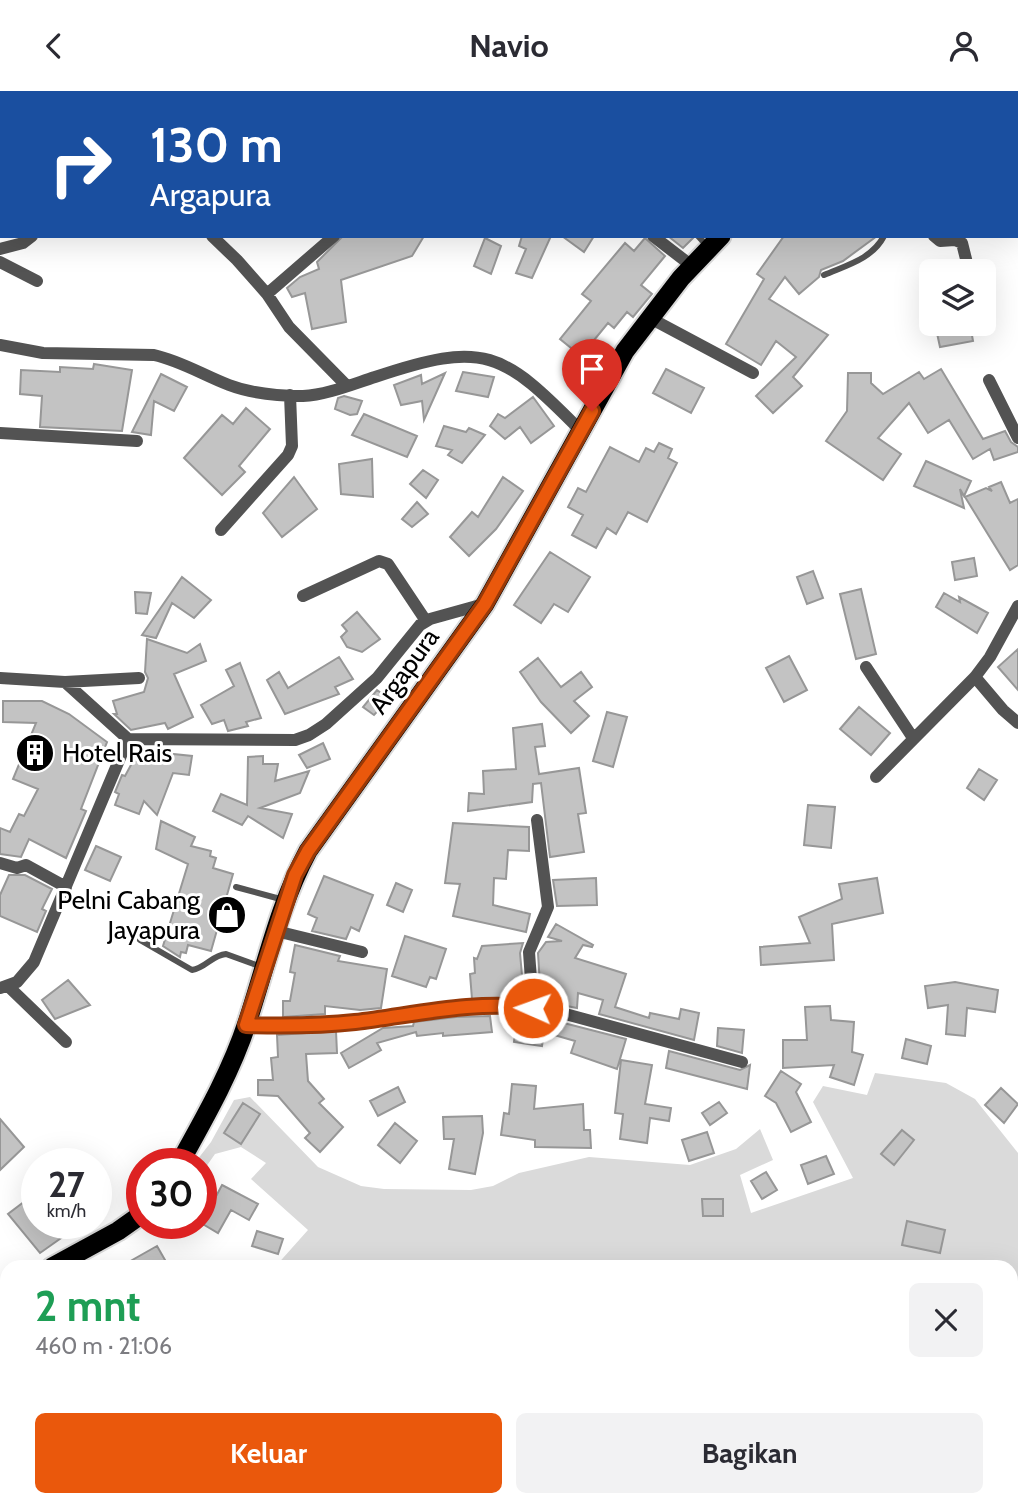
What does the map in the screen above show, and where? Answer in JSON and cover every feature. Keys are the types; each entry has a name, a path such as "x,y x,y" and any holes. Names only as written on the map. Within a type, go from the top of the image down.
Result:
{"highway":[{"name":"Argapura","path":"187,1148 221,1083 246,1025 295,875 320,831 485,604 625,351 648,317 692,266 709,240"},
{"path":"65,1260 126,1225"}],"street":[{"path":"0,250 23,243 29,238"},
{"path":"214,238 267,294 289,327 347,386"},
{"path":"267,294 332,238"},
{"path":"656,238 692,266"},
{"path":"936,238 940,241 955,240 962,243 966,259"},
{"path":"0,262 37,281"},
{"path":"648,317 753,373"},
{"path":"0,345 43,352 154,355 231,386 305,396 347,386 417,362 474,355 511,367 541,390 581,431"},
{"path":"989,380 1018,438"},
{"path":"221,530 288,455 292,446 290,395"},
{"path":"0,433 137,441"},
{"path":"303,596 379,561 388,564 426,621"},
{"path":"65,682 128,739 295,740 326,724 377,678 408,637 426,621 485,604"},
{"path":"876,777 975,677 1018,606"},
{"path":"866,667 913,738"},
{"path":"0,677 65,682 139,678"},
{"path":"975,677 1018,723"},
{"path":"66,1042 4,988 34,962 128,739"},
{"path":"533,1008 529,952 548,907 537,820"},
{"path":"0,863 17,868 26,865 66,887"},
{"path":"276,931 362,951"},
{"path":"246,1025 301,1026 356,1022 455,1007 533,1008 558,1012 742,1062"}],"lane":[{"path":"824,275 868,256 883,238"},
{"path":"236,887 286,901"},
{"path":"140,940 192,970 226,954 264,968"}],"shaded area":[{"path":"875,1073 946,1083 975,1099 1018,1153 1018,1260 281,1260 308,1230 251,1179 266,1163 241,1147 217,1153 217,1148 206,1148 234,1100 250,1097 318,1167 361,1186 384,1189 471,1190 493,1186 519,1173 589,1157 690,1165 736,1149 760,1129 773,1160 740,1175 751,1213 853,1178 813,1102 823,1086 867,1095"}],"building":[{"path":"341,238 423,238 412,256 341,280 346,322 312,329 305,293 292,297 287,288 300,277 319,269 317,262"},
{"path":"485,238 501,246 491,274 474,266"},
{"path":"521,238 550,238 532,278 516,273 526,249 519,246"},
{"path":"565,238 593,238 584,252"},
{"path":"645,238 665,256 641,285 652,294 633,317 627,312 614,328 608,323 581,356 560,339 591,301 582,294 625,243 634,251"},
{"path":"670,238 693,238 683,248"},
{"path":"783,238 874,238 843,261 821,270 819,277 799,294 785,277 769,299 828,335 793,377 802,386 773,413 756,396 796,357 776,341 761,365 726,344 764,279 757,274"},
{"path":"938,336 972,336 973,341 940,347"},
{"path":"94,364 132,370 122,431 40,427 42,396 20,394 21,370 60,372 60,367 93,369"},
{"path":"666,369 704,388 691,413 653,393"},
{"path":"941,369 983,439 1005,431 1011,442 1018,447 1018,452 994,460 990,449 973,459 949,420 928,433 909,403 878,438 901,454 883,480 826,441 847,411 848,373 871,373 871,383 883,394 919,372 924,379"},
{"path":"463,372 494,377 488,397 456,391"},
{"path":"445,373 424,420 422,401 401,405 394,385 421,375 422,384"},
{"path":"161,374 187,387 174,411 154,401 151,435 132,432"},
{"path":"344,396 362,401 357,414 350,415 335,409 338,398"},
{"path":"533,397 554,426 531,443 520,427 505,439 490,426 498,414 505,418"},
{"path":"246,408 270,429 239,466 245,472 222,495 184,458 222,415 233,424"},
{"path":"364,414 417,436 407,457 352,435"},
{"path":"444,426 466,432 469,428 485,435 462,463 448,455 452,450 436,446"},
{"path":"659,443 672,449 668,458 677,463 647,522 628,512 616,534 607,528 596,548 572,535 583,515 568,507 578,488 586,492 610,447 639,462 646,448 654,452"},
{"path":"372,459 373,497 341,494 339,464"},
{"path":"926,461 971,481 964,496 960,489 964,508 914,486"},
{"path":"423,470 438,480 426,498 410,484"},
{"path":"294,477 317,509 282,537 263,513"},
{"path":"503,477 523,491 496,529 469,556 450,537 472,512 478,517"},
{"path":"1001,482 1010,503 1018,499 1018,565 1010,570 965,497 986,488 992,491 989,487"},
{"path":"417,502 428,514 412,527 402,519"},
{"path":"550,552 590,577 568,612 554,604 541,623 514,605"},
{"path":"974,558 977,576 955,580 952,562"},
{"path":"813,571 823,598 807,604 797,577"},
{"path":"182,577 211,600 194,618 172,603 156,638 142,635"},
{"path":"861,589 876,654 856,659 840,594"},
{"path":"135,592 151,593 147,614 136,613"},
{"path":"944,593 960,602 959,597 988,613 977,633 936,607"},
{"path":"357,612 380,639 362,652 347,647 341,637 347,631 342,625"},
{"path":"147,639 187,653 200,644 206,661 174,674 193,717 168,729 165,723 131,730 114,714 117,714 113,701 144,692 148,678 145,672"},
{"path":"1018,649 1018,690 998,667"},
{"path":"789,656 807,690 784,702 766,668"},
{"path":"339,657 353,679 335,687 339,694 285,714 267,680 279,672 288,688"},
{"path":"538,658 561,687 581,672 592,687 574,701 589,716 571,733 541,702 520,672"},
{"path":"240,663 261,718 246,722 248,726 228,731 224,720 212,724 201,705 234,686 226,670"},
{"path":"377,690 389,699 374,715 363,707"},
{"path":"3,701 42,701 69,714 107,742 81,809 86,811 66,858 29,839 21,857 0,854 0,828 10,832 19,814 24,816 38,789 13,779 36,723 3,722"},
{"path":"859,707 890,733 871,755 840,729"},
{"path":"607,712 627,717 613,767 593,761"},
{"path":"542,724 545,746 535,747 539,774 579,768 586,813 578,814 584,852 550,857 541,783 533,784 532,802 468,811 469,793 484,794 483,771 516,769 513,728"},
{"path":"323,743 330,759 307,768 299,755"},
{"path":"154,752 192,756 189,775 173,773 157,815 144,801 139,814 115,805 119,794 115,792 122,775 125,776 132,763"},
{"path":"263,756 263,764 278,764 275,781 309,771 300,793 260,808 292,814 283,838 248,816 242,825 213,811 221,794 247,805 248,757"},
{"path":"979,769 997,780 984,800 967,788"},
{"path":"808,805 835,807 831,848 804,845"},
{"path":"161,821 195,837 191,846 211,851 210,856 216,858 213,868 233,874 211,951 188,945 186,953 181,952 180,957 163,946 188,864 156,849"},
{"path":"453,823 529,827 529,851 508,850 506,879 494,878 493,905 530,914 526,932 453,916 460,884 445,883"},
{"path":"96,846 121,857 110,881 85,870"},
{"path":"9,875 25,875 52,889 42,909 46,911 37,932 0,916 0,895"},
{"path":"324,876 373,895 359,931 351,927 346,939 312,931 317,918 308,914"},
{"path":"596,878 597,905 557,906 553,880"},
{"path":"877,878 883,913 832,924 834,960 761,965 760,947 810,943 799,917 842,899 839,884"},
{"path":"396,883 412,890 403,912 387,905"},
{"path":"556,924 593,945 583,945 575,958 626,974 615,1007 649,1018 650,1013 679,1019 681,1009 699,1013 694,1040 599,1014 603,1000 578,993 577,1008 541,1001 538,953 546,942 562,941 548,937"},
{"path":"405,936 446,949 436,979 430,977 426,987 392,976"},
{"path":"523,943 520,953 524,998 472,999 470,974 475,973 474,958 477,959 482,946"},
{"path":"295,945 340,956 338,961 387,969 381,1008 360,1010 325,1006 325,1014 283,1017 283,1001 290,1001 295,973 290,972"},
{"path":"68,980 90,1005 55,1019 42,1000"},
{"path":"955,982 998,990 995,1012 967,1008 965,1036 946,1034 948,1005 928,1008 925,986"},
{"path":"830,1006 831,1020 854,1022 852,1052 863,1055 854,1085 830,1077 834,1065 783,1068 783,1040 807,1040 805,1007"},
{"path":"490,1016 492,1032 417,1036 416,1032 377,1043 381,1050 349,1068 341,1053 383,1028 413,1026 414,1022 456,1017"},
{"path":"517,1016 556,1021 626,1039 617,1069 571,1053 575,1041 544,1032 542,1046 514,1042"},
{"path":"718,1028 744,1030 742,1053 717,1046"},
{"path":"336,1031 337,1053 306,1054 308,1081 324,1099 319,1103 343,1127 320,1152 305,1138 310,1133 278,1096 258,1095 258,1080 273,1080 271,1058 278,1057 277,1035"},
{"path":"906,1039 931,1046 927,1064 902,1058"},
{"path":"669,1051 740,1070 750,1065 747,1089 666,1068"},
{"path":"621,1060 652,1065 645,1104 671,1108 669,1121 650,1118 647,1143 620,1139 623,1114 615,1113"},
{"path":"781,1071 801,1084 796,1092 811,1122 791,1132 776,1103 765,1096"},
{"path":"512,1084 536,1086 534,1109 583,1104 584,1130 590,1130 591,1148 535,1147 535,1140 501,1135 504,1113 509,1114"},
{"path":"398,1087 405,1102 378,1116 370,1101"},
{"path":"1001,1088 1018,1104 1004,1123 985,1105"},
{"path":"719,1102 727,1113 710,1125 702,1113"},
{"path":"243,1103 260,1114 241,1144 224,1133"},
{"path":"482,1116 483,1133 475,1174 449,1169 454,1139 444,1139 443,1117"},
{"path":"0,1119 24,1147 0,1170"},
{"path":"395,1123 417,1141 400,1163 378,1145"},
{"path":"902,1130 914,1140 894,1165 881,1154"},
{"path":"707,1132 714,1153 689,1161 682,1140"},
{"path":"826,1156 834,1174 808,1184 801,1165"},
{"path":"766,1172 777,1190 762,1199 751,1181"},
{"path":"222,1185 258,1204 249,1220 231,1210 218,1233 217,1194"},
{"path":"702,1199 723,1199 723,1216 703,1216"},
{"path":"21,1204 21,1230 8,1214"},
{"path":"907,1221 945,1230 940,1253 902,1245"},
{"path":"257,1231 283,1239 278,1254 252,1246"},
{"path":"29,1239 60,1239 40,1253"},
{"path":"157,1246 165,1260 132,1260"}],"place":[{"name":"Hotel Rais","path":"35,753"},
{"name":"Pelni Cabang Jayapura","path":"227,915"}],"route":[{"path":"533,1008 455,1007 356,1022 301,1026 246,1025 295,875 308,851 485,604 592,411"}]}
